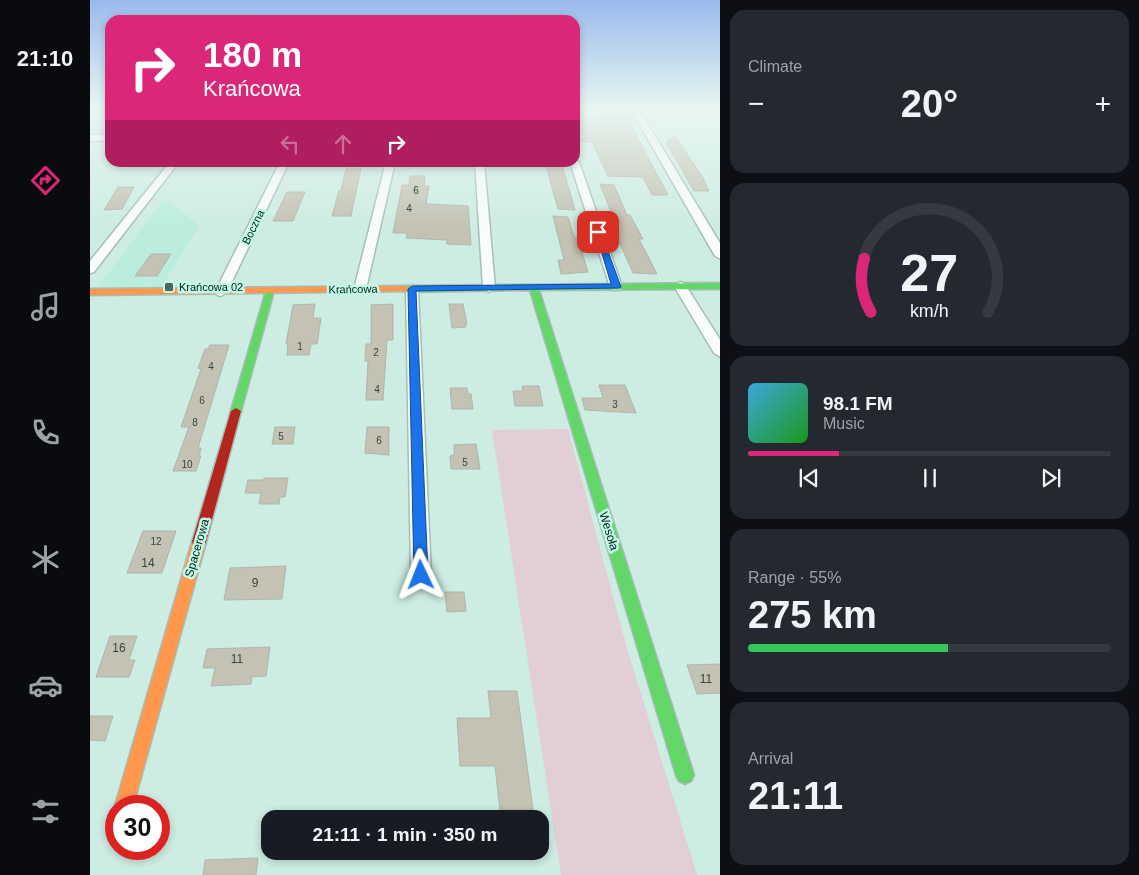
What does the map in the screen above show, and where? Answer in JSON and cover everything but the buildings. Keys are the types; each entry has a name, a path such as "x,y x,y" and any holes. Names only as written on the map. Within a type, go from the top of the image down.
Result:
{"street":[{"path":"658,149 720,256"},
{"path":"90,269 171,167"},
{"name":"Boczna","path":"221,292 283,167"},
{"path":"360,289 390,167"},
{"path":"479,167 488,288"},
{"path":"576,167 616,287"},
{"path":"680,286 720,352"},
{"name":"Krańcowa","path":"90,292 720,286"},
{"name":"Wesoła","path":"534,288 685,775"},
{"path":"412,289 421,575"},
{"name":"Spacerowa","path":"127,795 270,290"}],"shaded area":[{"path":"165,198 199,226 161,287 98,287"},
{"path":"568,429 626,645 697,875 561,875 492,430"}],"traffic: fast":[{"path":"405,289 720,286"},
{"path":"534,288 685,775"},
{"path":"236,411 270,291"}],"traffic: slow":[{"path":"90,292 405,289"},
{"path":"127,795 199,542"}],"traffic: jam":[{"path":"199,542 236,411"}],"place":[{"name":"Krańcowa 02","path":"169,287"}],"route":[{"path":"421,575 412,289 616,287 598,232"}]}
